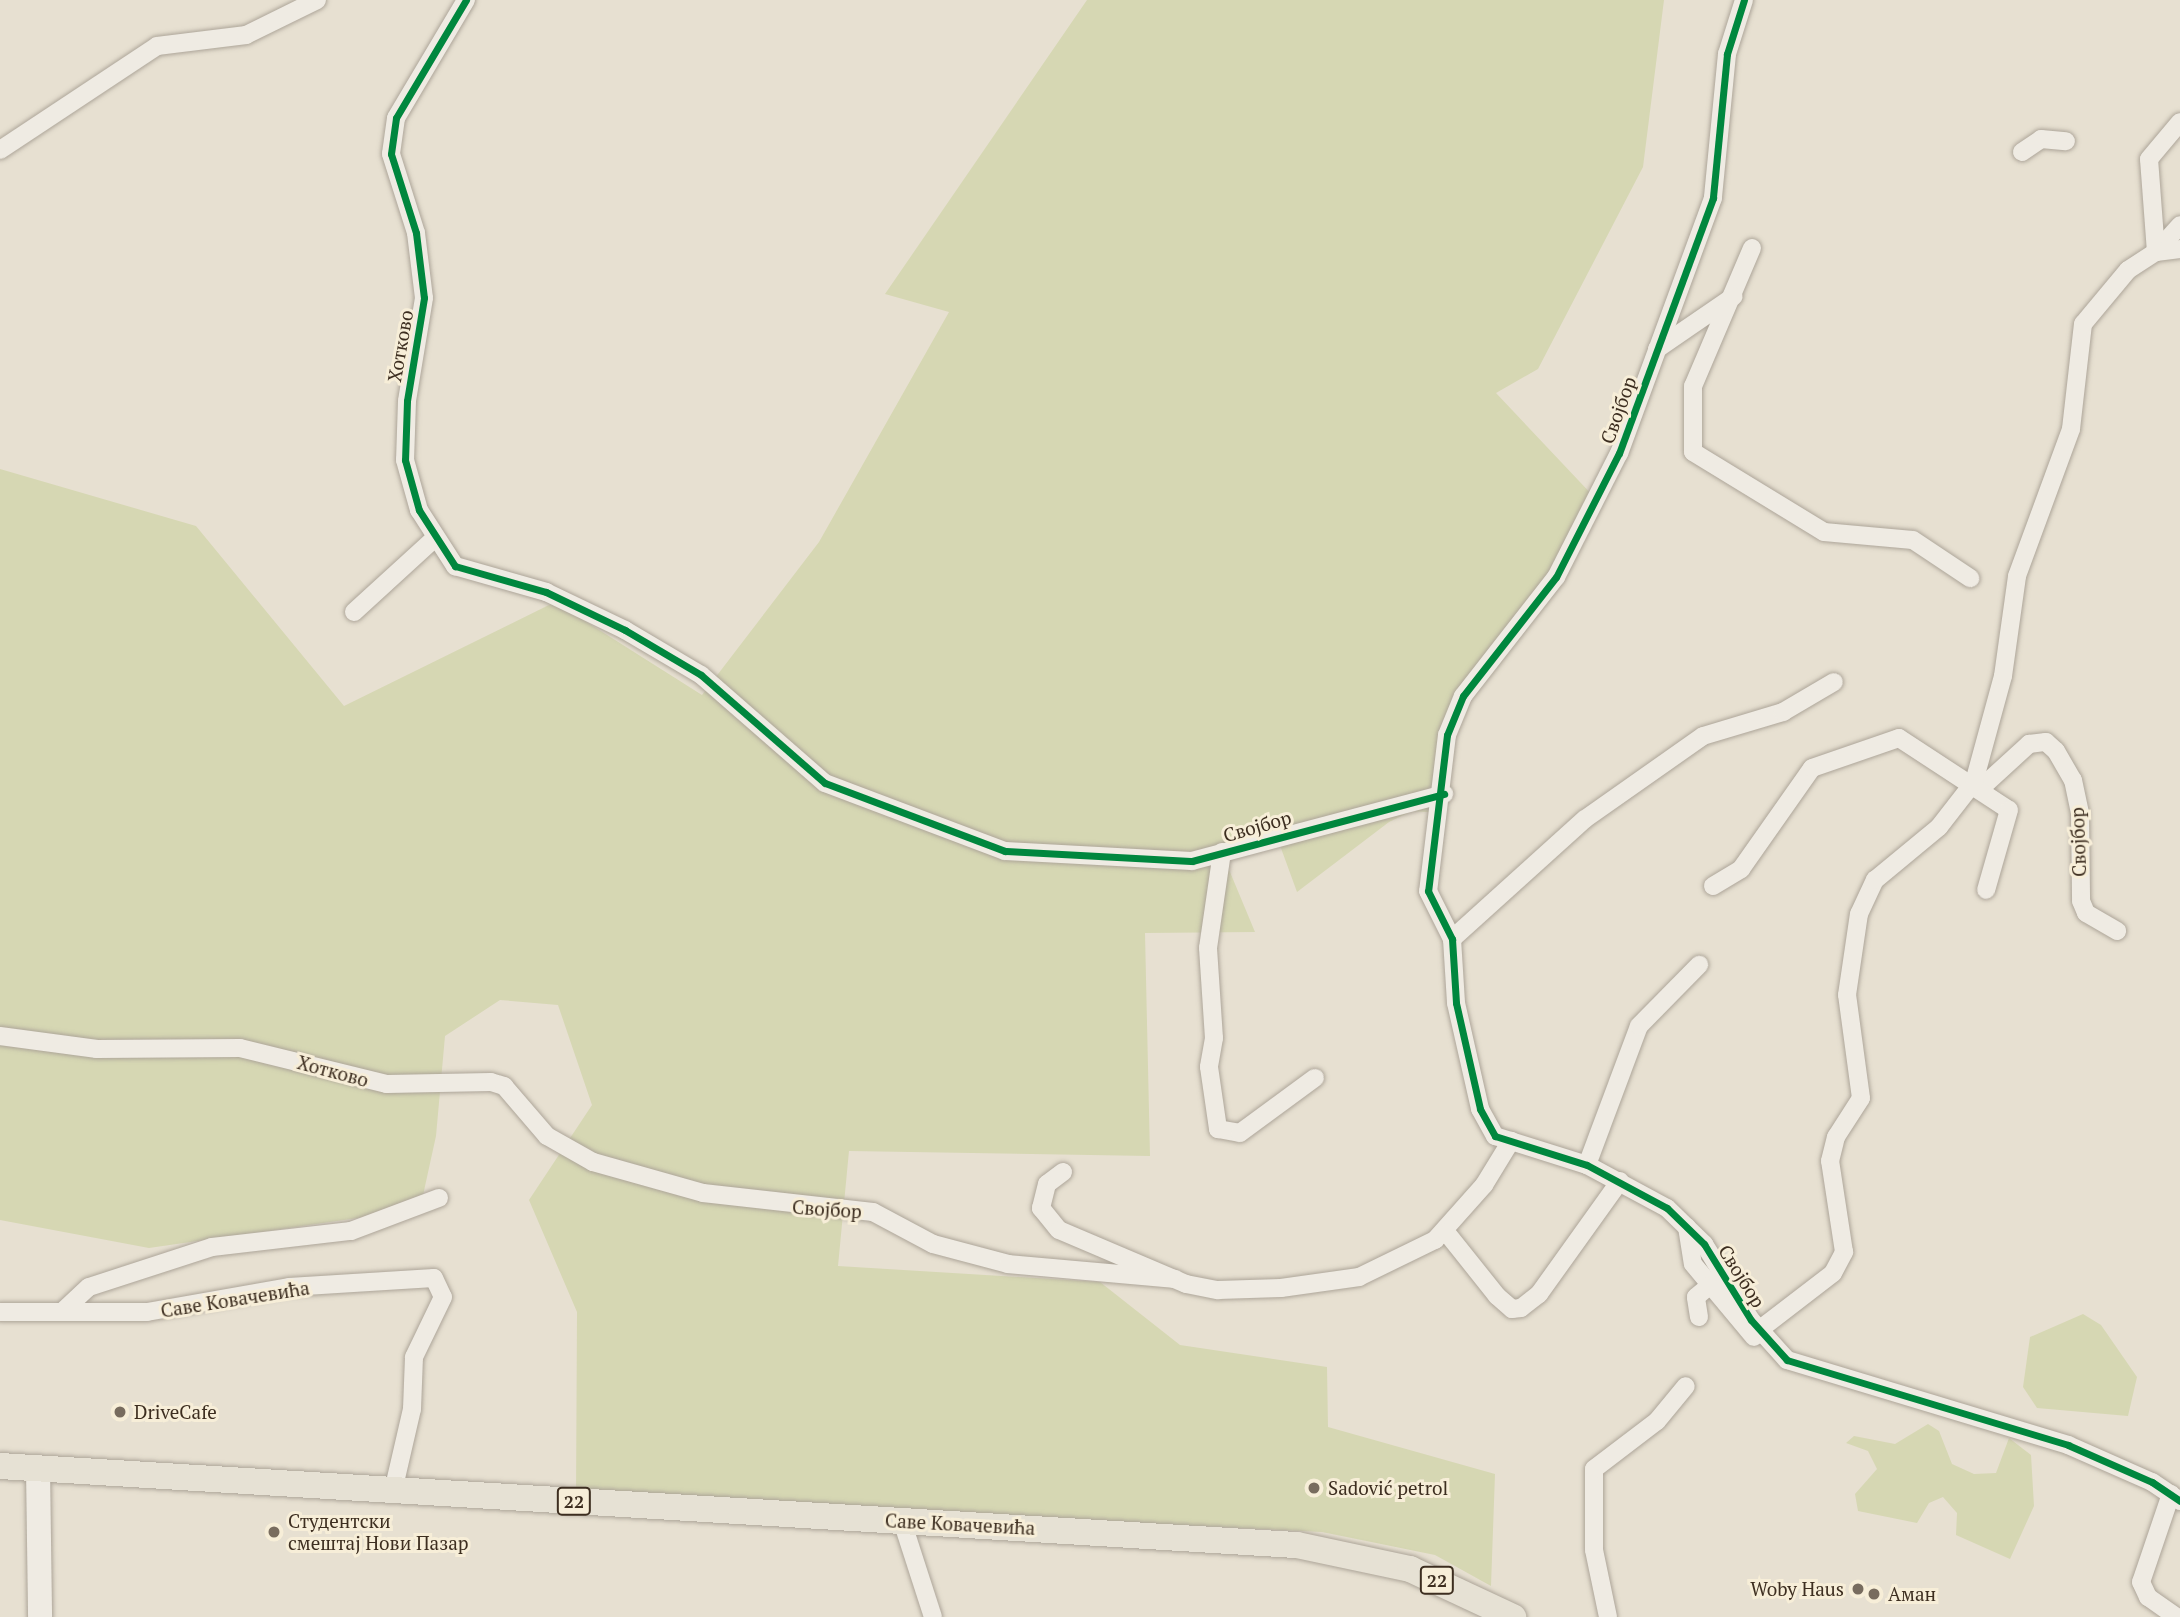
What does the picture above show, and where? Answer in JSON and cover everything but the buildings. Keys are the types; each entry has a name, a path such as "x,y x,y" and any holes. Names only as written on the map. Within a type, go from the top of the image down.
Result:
{"main road":[{"name":"Саве Ковачевића","path":"0,1466 1331,1548 1410,1569 1513,1617"}],"street":[{"path":"0,150 157,46 246,35 317,0"},
{"name":"Хотково","path":"466,0 396,118 392,142 416,233 424,298 407,401 405,460 434,539 455,566 546,592 701,675 825,783"},
{"name":"Својбор","path":"1744,0 1727,54 1713,198 1619,453 1556,577 1454,712 1443,756 1444,794 1426,873 1427,891 1452,939 1456,1003 1479,1109 1489,1130 1511,1141 1587,1165 1654,1199 1686,1227 1772,1347"},
{"path":"2156,253 2149,159 2180,122"},
{"path":"2022,152 2040,139 2066,141"},
{"name":"Својбор","path":"1978,785 2003,676 2017,576 2071,429 2083,324 2117,279 2156,253 2180,225"},
{"path":"1752,248 1734,296 1693,386 1693,452 1824,532 1913,540 1970,578"},
{"name":"Својбор","path":"2156,253 2180,249"},
{"path":"1657,349 1734,296"},
{"path":"354,612 434,539"},
{"path":"1452,939 1585,819 1703,736 1783,712 1834,682"},
{"path":"1713,886 1741,869 1812,768 1899,738 1978,785 2009,810 1986,890"},
{"name":"Својбор","path":"1759,1330 1833,1273 1844,1252 1830,1161 1836,1136 1861,1098 1847,995 1862,902 1875,880 1939,827 1978,785 2029,744 2046,742 2056,751 2073,780 2080,813 2081,901 2086,913 2117,931"},
{"name":"Својбор","path":"825,783 1005,850 1118,860 1192,861 1444,794"},
{"name":"Својбор","path":"1222,852 1208,948 1214,1038 1209,1066 1218,1129 1240,1133 1315,1078"},
{"path":"1587,1165 1639,1026 1699,965"},
{"name":"Хотково","path":"0,1036 97,1049 240,1048 387,1084 491,1082 504,1086 547,1136 593,1162 637,1174"},
{"name":"Својбор","path":"637,1174 781,1206 873,1212 933,1244 1008,1264 1175,1279 1218,1290 1330,1283 1372,1272 1446,1232 1511,1141"},
{"name":"Својбор","path":"1063,1172 1043,1192 1041,1208 1051,1223 1175,1279"},
{"path":"1446,1232 1497,1296 1512,1309 1521,1308 1539,1294 1620,1181"},
{"path":"63,1311 89,1287 212,1247 351,1231 439,1198"},
{"name":"Својбор","path":"1686,1227 1690,1257 1709,1286 1750,1334 1812,1371 2068,1445 2176,1498 2141,1582 2148,1597 2177,1617"},
{"name":"Саве Ковачевића","path":"0,1312 147,1312 289,1287 433,1278 443,1297 414,1357 412,1409 393,1491"},
{"name":"Својбор","path":"1699,1317 1696,1297 1709,1286"},
{"path":"1608,1617 1594,1550 1591,1478 1599,1461 1657,1421 1686,1386"},
{"path":"38,1468 40,1617"},
{"path":"902,1521 933,1617"}],"green space":[{"path":"1087,0 1664,0 1643,167 1538,369 1496,393 1596,499 1574,543 1454,712 1441,813 1412,811 1389,822 1297,892 1278,840 1225,860 1255,932 1145,933 1150,1156 849,1151 838,1266 1100,1282 1180,1345 1327,1367 1328,1427 1495,1474 1491,1586 1435,1555 1322,1532 576,1496 577,1312 529,1200 592,1105 558,1005 500,1000 445,1036 436,1136 420,1209 149,1248 0,1220 0,469 196,526 344,706 555,602 702,695 819,542 949,312 885,294"},
{"path":"2083,1314 2101,1325 2137,1377 2128,1416 2037,1408 2023,1387 2030,1337"},
{"path":"1928,1424 1939,1431 1952,1464 1974,1474 1996,1473 2009,1438 2031,1455 2034,1506 2010,1559 1956,1535 1957,1513 1943,1497 1929,1503 1917,1523 1858,1511 1855,1494 1877,1469 1868,1451 1846,1443 1854,1436 1895,1444"}],"cycle path":[{"path":"466,0 396,118 391,154 416,233 424,298 407,401 405,460 419,510 455,566 546,592 625,630 701,675 825,783 1005,851 1192,861 1444,794"},
{"path":"1744,0 1727,54 1713,198 1619,453 1556,577 1463,696 1447,735 1428,891 1452,939 1456,1003 1480,1109 1495,1136 1587,1165 1667,1208 1704,1244 1751,1320 1787,1360 2068,1445 2152,1482 2180,1501"}],"place":[{"name":"DriveCafe","path":"120,1412"},
{"name":"Sadović petrol","path":"1314,1488"},
{"name":"Студентски смештај Нови Пазар","path":"274,1532"},
{"name":"Woby Haus","path":"1858,1589"},
{"name":"Аман","path":"1874,1594"}]}
